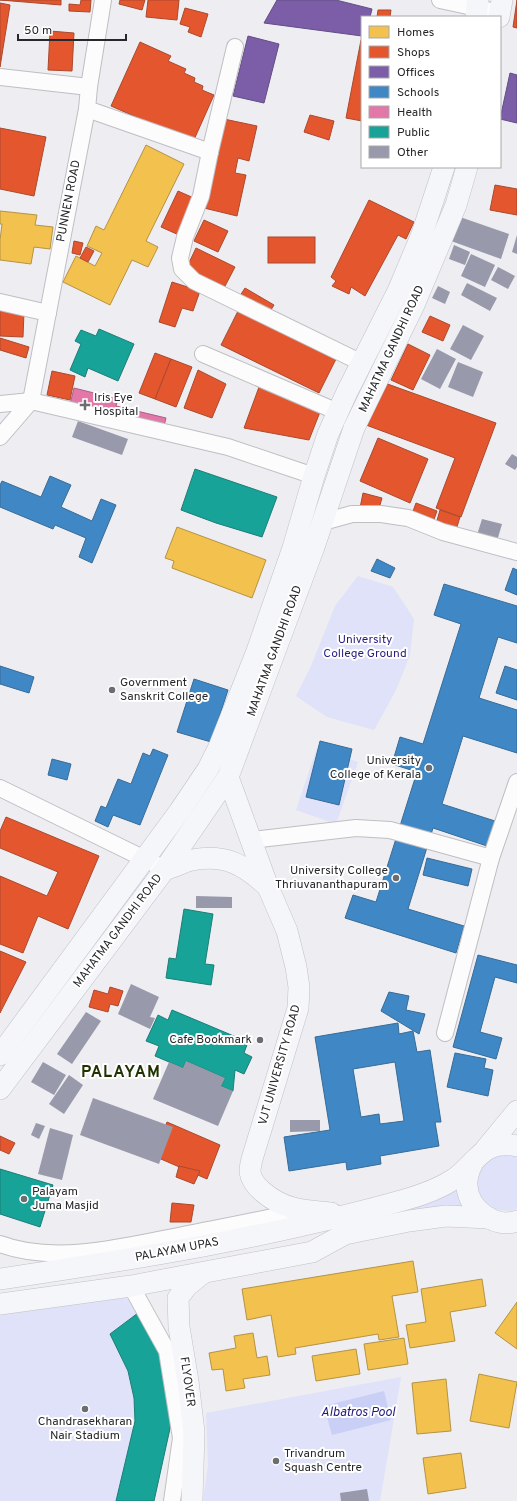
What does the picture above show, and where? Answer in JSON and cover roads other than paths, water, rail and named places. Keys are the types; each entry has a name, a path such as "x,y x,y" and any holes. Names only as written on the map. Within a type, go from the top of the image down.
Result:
{"main road":[{"name":"MAHATMA GANDHI ROAD","path":"0,1055 145,859 208,769 220,747 257,651 293,548 328,434 398,291 419,241 444,168"},
{"name":"MAHATMA GANDHI ROAD","path":"0,1089 165,869 228,777 323,522 354,428 417,298 456,205 467,168"},
{"name":"VJT UNIVERSITY ROAD","path":"228,777 268,887 287,931 296,967 299,987 298,1008 252,1159 250,1172 253,1182 273,1200 286,1206 349,1224"},
{"path":"165,869 190,861 206,858 225,860 244,866 255,874 268,887"},
{"path":"0,1304 131,1286 312,1252 349,1224 423,1195 455,1178 479,1156 517,1111"},
{"path":"517,1146 507,1144 496,1145 479,1156 468,1174 466,1186 469,1199 476,1210 488,1218 500,1222 517,1221"},
{"path":"349,1224 410,1221 446,1216 488,1218"},
{"name":"PALAYAM UPAS","path":"0,1279 349,1224"},
{"name":"PALAYAM UPAS","path":"0,1290 120,1273 349,1224"},
{"name":"FLYOVER","path":"192,1501 194,1432 188,1381 179,1327 178,1298 187,1286 203,1273"}],"street":[{"name":"PUNNEN ROAD","path":"32,401 87,109 89,87 103,0"},
{"path":"440,0 477,8 500,10"},
{"path":"234,47 201,196 185,237 180,258 182,269 194,281 362,363"},
{"path":"0,77 89,87"},
{"path":"87,109 210,152"},
{"path":"0,302 48,313"},
{"path":"203,354 338,412"},
{"path":"0,404 32,401 228,448 314,476"},
{"path":"0,437 32,401"},
{"path":"323,522 352,514 380,514 408,518 443,532 517,552"},
{"path":"444,1033 491,858 517,782"},
{"path":"0,788 165,869"},
{"path":"252,840 356,828 390,830 491,858"},
{"path":"0,1244 30,1251 64,1254 112,1250 303,1210"},
{"path":"131,1286 167,1351 181,1438 172,1501"}],"water":[{"name":"Albatros Pool","path":"384,1391 391,1420 332,1435 324,1406"}],"place":[{"name":"Iris Eye Hospital","path":"85,405"},
{"name":"Government Sanskrit College","path":"112,690"},
{"name":"University College of Kerala","path":"429,768"},
{"name":"University College Thriuvananthapuram","path":"396,878"},
{"name":"Cafe Bookmark","path":"260,1040"},
{"name":"Palayam Juma Masjid","path":"24,1199"},
{"name":"Chandrasekharan Nair Stadium","path":"85,1409"},
{"name":"Trivandrum Squash Centre","path":"276,1461"}],"district":[{"name":"PALAYAM","path":"121,1073"}],"park label":[{"name":"University College Ground","path":"365,647"}]}
